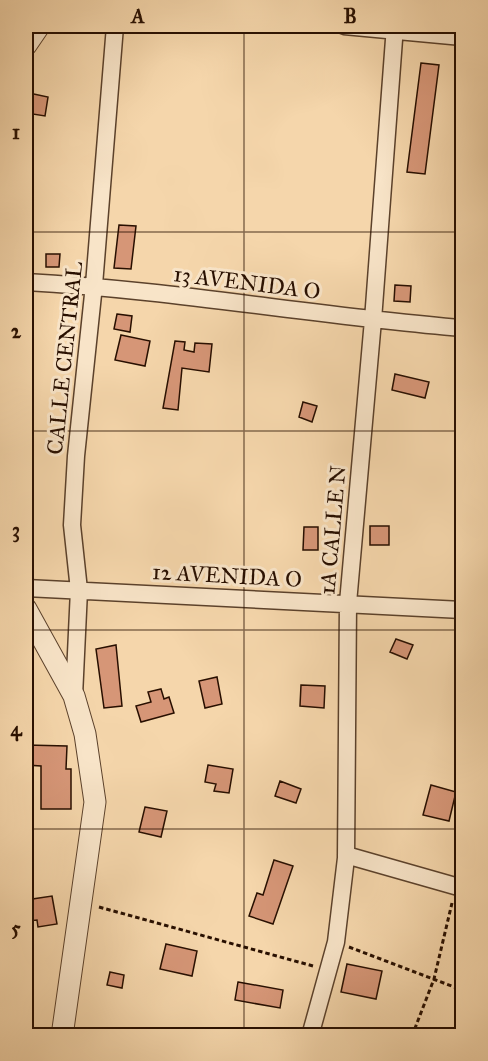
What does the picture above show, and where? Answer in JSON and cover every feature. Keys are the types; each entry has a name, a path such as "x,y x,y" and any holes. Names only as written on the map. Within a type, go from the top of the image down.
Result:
{"street":[{"path":"26,45 39,26"},
{"name":"CALLE CENTRAL","path":"74,696 79,591 72,525 76,456 94,285 115,26"},
{"path":"344,26 394,28 462,37"},
{"name":"1A CALLE N","path":"310,1035 336,942 346,855 348,603 373,321 394,28"},
{"name":"13 AVENIDA O","path":"26,282 94,285 373,321 462,328"},
{"name":"12 AVENIDA O","path":"26,588 462,610"},
{"path":"26,609 74,696 85,734 95,802 62,1035"},
{"path":"346,855 460,888"}],"path":[{"path":"412,1035 434,978 460,888"},
{"path":"80,901 329,971"},
{"path":"336,942 462,990"}],"building":[{"path":"421,63 439,65 425,174 407,172"},
{"path":"29,93 48,97 45,116 26,113"},
{"path":"119,225 136,226 131,269 114,268"},
{"path":"46,254 60,254 59,267 46,267"},
{"path":"395,285 411,286 410,302 394,301"},
{"path":"117,314 132,316 130,332 114,329"},
{"path":"121,335 150,341 145,366 115,360"},
{"path":"175,341 185,342 184,350 194,352 195,343 212,344 209,372 182,368 178,410 163,408"},
{"path":"395,374 429,382 425,398 392,390"},
{"path":"303,402 317,406 312,422 299,417"},
{"path":"370,526 389,526 389,545 370,545"},
{"path":"304,527 318,527 318,550 303,550"},
{"path":"396,639 413,645 407,659 390,652"},
{"path":"116,645 122,706 104,708 96,649"},
{"path":"217,677 222,704 205,708 199,681"},
{"path":"301,685 325,686 324,708 300,706"},
{"path":"161,689 164,699 169,697 174,713 141,722 136,706 151,702 148,692"},
{"path":"26,745 67,746 66,769 71,769 71,809 41,809 41,766 26,765"},
{"path":"208,765 233,769 229,793 214,791 216,784 205,782"},
{"path":"280,781 301,789 296,803 275,796"},
{"path":"431,785 456,792 449,821 423,815"},
{"path":"145,807 167,811 161,837 139,832"},
{"path":"274,860 293,866 273,924 249,916 257,893 263,895"},
{"path":"52,896 57,924 38,927 37,920 28,921 26,900"},
{"path":"166,944 197,951 192,976 160,969"},
{"path":"347,964 382,971 376,999 341,992"},
{"path":"110,972 124,975 122,988 107,985"},
{"path":"238,982 283,990 280,1008 235,1000"}]}
